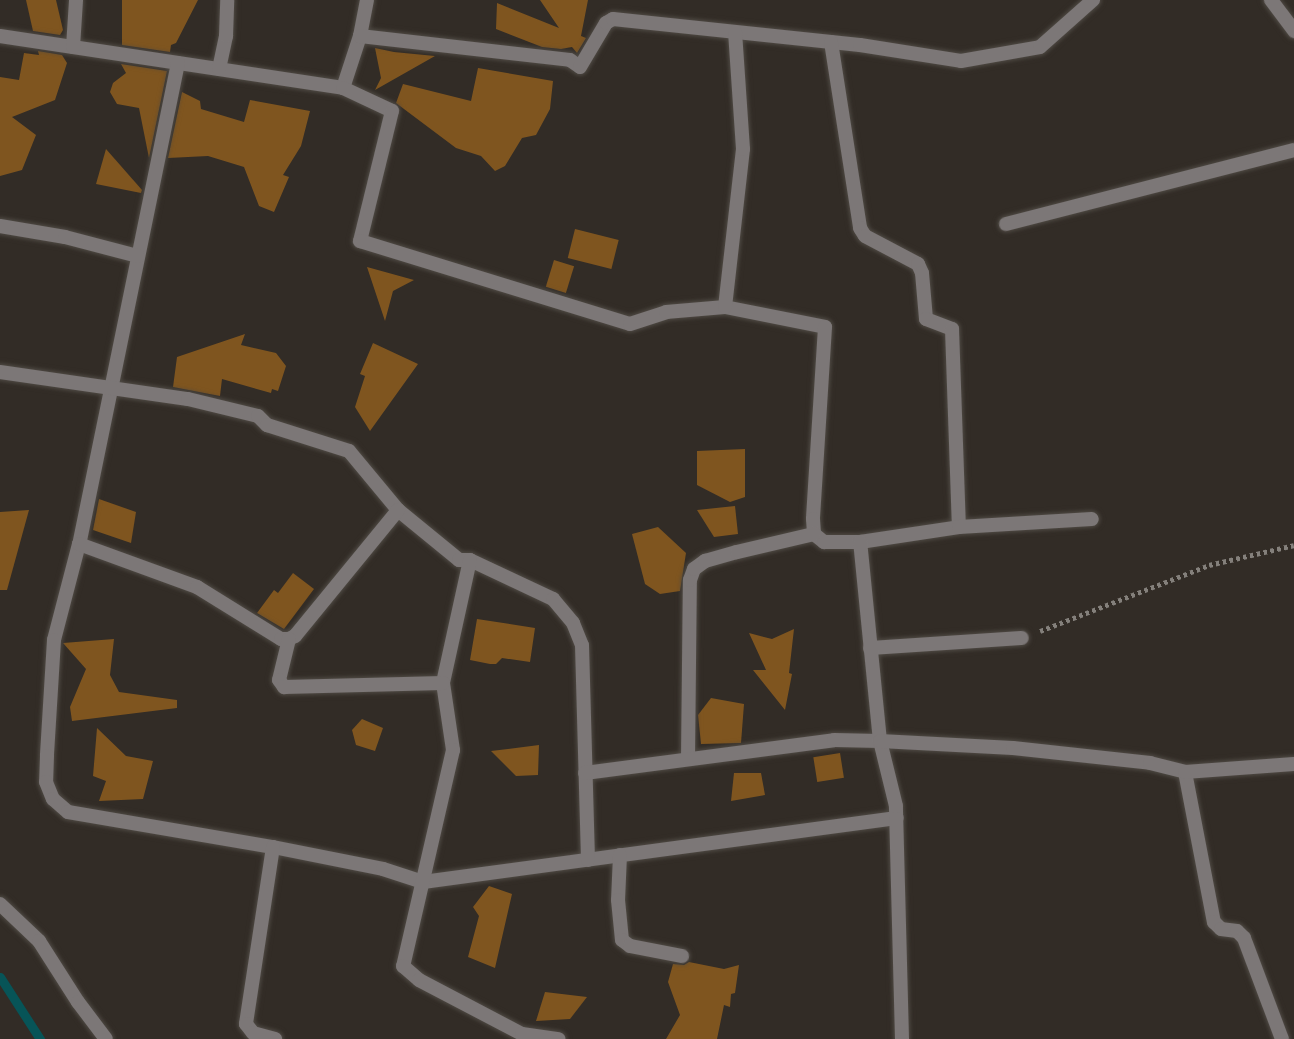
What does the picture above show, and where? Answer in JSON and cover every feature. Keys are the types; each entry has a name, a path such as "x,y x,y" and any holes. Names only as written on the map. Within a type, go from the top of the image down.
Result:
{"street":[{"path":"73,47 76,0"},
{"path":"219,69 226,36 228,0"},
{"path":"343,88 360,36 367,0"},
{"path":"360,36 570,60 580,67 606,23 613,19 831,42 961,61 1040,47 1093,0"},
{"path":"1272,0 1294,32"},
{"path":"725,307 743,149 735,32"},
{"path":"0,36 343,88 392,111 360,241 630,324 666,312 725,307 825,327 814,534"},
{"path":"831,42 860,228 865,236 918,264 922,273 926,318 952,330 959,527"},
{"path":"178,63 79,544 54,640 47,769 47,782 53,799 68,812 273,847 383,869 423,882 897,817"},
{"path":"1006,224 1294,150"},
{"path":"0,226 65,237 138,256"},
{"path":"0,372 188,399 258,416 267,425 349,451 397,510 459,560 470,560 553,599 573,623 582,645 587,860"},
{"path":"79,544 197,587 281,639 289,639 295,636 397,510"},
{"path":"688,759 690,580 694,569 705,562 814,534 824,541 860,542 959,527 1092,519"},
{"path":"860,542 880,741 895,797 897,817 901,1039"},
{"path":"470,560 443,682 453,750 403,967 419,980 522,1034 559,1039"},
{"path":"870,648 1023,638"},
{"path":"289,639 279,680 284,687 443,682"},
{"path":"586,773 834,740 1013,748 1150,763 1185,772 1293,767"},
{"path":"1185,772 1214,922 1221,929 1237,931 1244,938 1282,1039"},
{"path":"273,847 246,1024 253,1033 275,1039"},
{"path":"620,855 618,900 622,940 630,946 682,956"},
{"path":"0,904 39,941 78,1002 106,1039"}],"path":[{"path":"1023,638 1209,565 1294,545"}],"building":[{"path":"26,0 56,0 63,30 60,35 33,31"},
{"path":"122,0 198,0 176,43 171,45 170,52 122,45"},
{"path":"540,0 588,0 581,36 586,38 577,53 572,47 542,47 496,29 497,3 559,28"},
{"path":"375,48 435,56 375,90 381,78"},
{"path":"38,51 62,55 67,63 55,100 12,117 36,135 22,170 0,176 0,77 19,80 24,53 39,55"},
{"path":"121,64 167,71 149,158 139,108 117,104 110,92 113,83 126,73"},
{"path":"478,68 553,81 550,109 536,135 522,138 505,166 495,171 481,156 456,148 396,103 403,84 471,101"},
{"path":"182,92 200,101 201,109 244,122 250,100 310,111 301,146 283,175 289,177 274,212 259,206 244,167 208,156 168,158"},
{"path":"106,149 142,190 141,193 96,184"},
{"path":"575,229 619,240 611,269 568,258"},
{"path":"554,260 574,266 566,293 546,287"},
{"path":"367,267 414,280 393,291 385,321"},
{"path":"245,334 241,345 276,353 286,366 278,391 272,389 271,393 222,379 220,396 173,387 177,357"},
{"path":"373,343 418,364 370,431 355,407 365,376 360,374"},
{"path":"745,449 745,497 730,502 697,485 697,451"},
{"path":"99,499 136,512 131,543 93,530"},
{"path":"735,506 738,534 714,537 697,510"},
{"path":"29,510 7,590 0,590 0,512"},
{"path":"658,527 686,553 680,591 660,594 645,584 632,534"},
{"path":"293,573 314,589 284,629 257,613 274,590 278,593"},
{"path":"477,619 535,628 530,662 502,658 496,664 490,664 470,660"},
{"path":"794,629 789,673 792,674 785,710 753,670 766,670 749,633 772,639"},
{"path":"114,639 110,675 119,692 177,700 177,708 72,721 70,707 86,669 63,643"},
{"path":"711,698 744,704 741,743 701,744 698,715"},
{"path":"362,719 383,728 375,751 356,745 352,730"},
{"path":"97,728 126,756 153,761 143,799 99,801 106,781 93,776"},
{"path":"539,745 538,775 516,776 491,751"},
{"path":"840,753 844,778 817,782 813,757"},
{"path":"734,773 761,773 765,795 731,801"},
{"path":"489,886 512,894 495,968 468,957 479,916 473,907"},
{"path":"689,962 724,969 739,965 735,993 731,994 730,1007 724,1005 717,1039 666,1039 680,1015 668,982 673,964 684,965"},
{"path":"545,992 587,997 570,1019 536,1021"}],"waterway":[{"path":"0,977 40,1039"}]}
